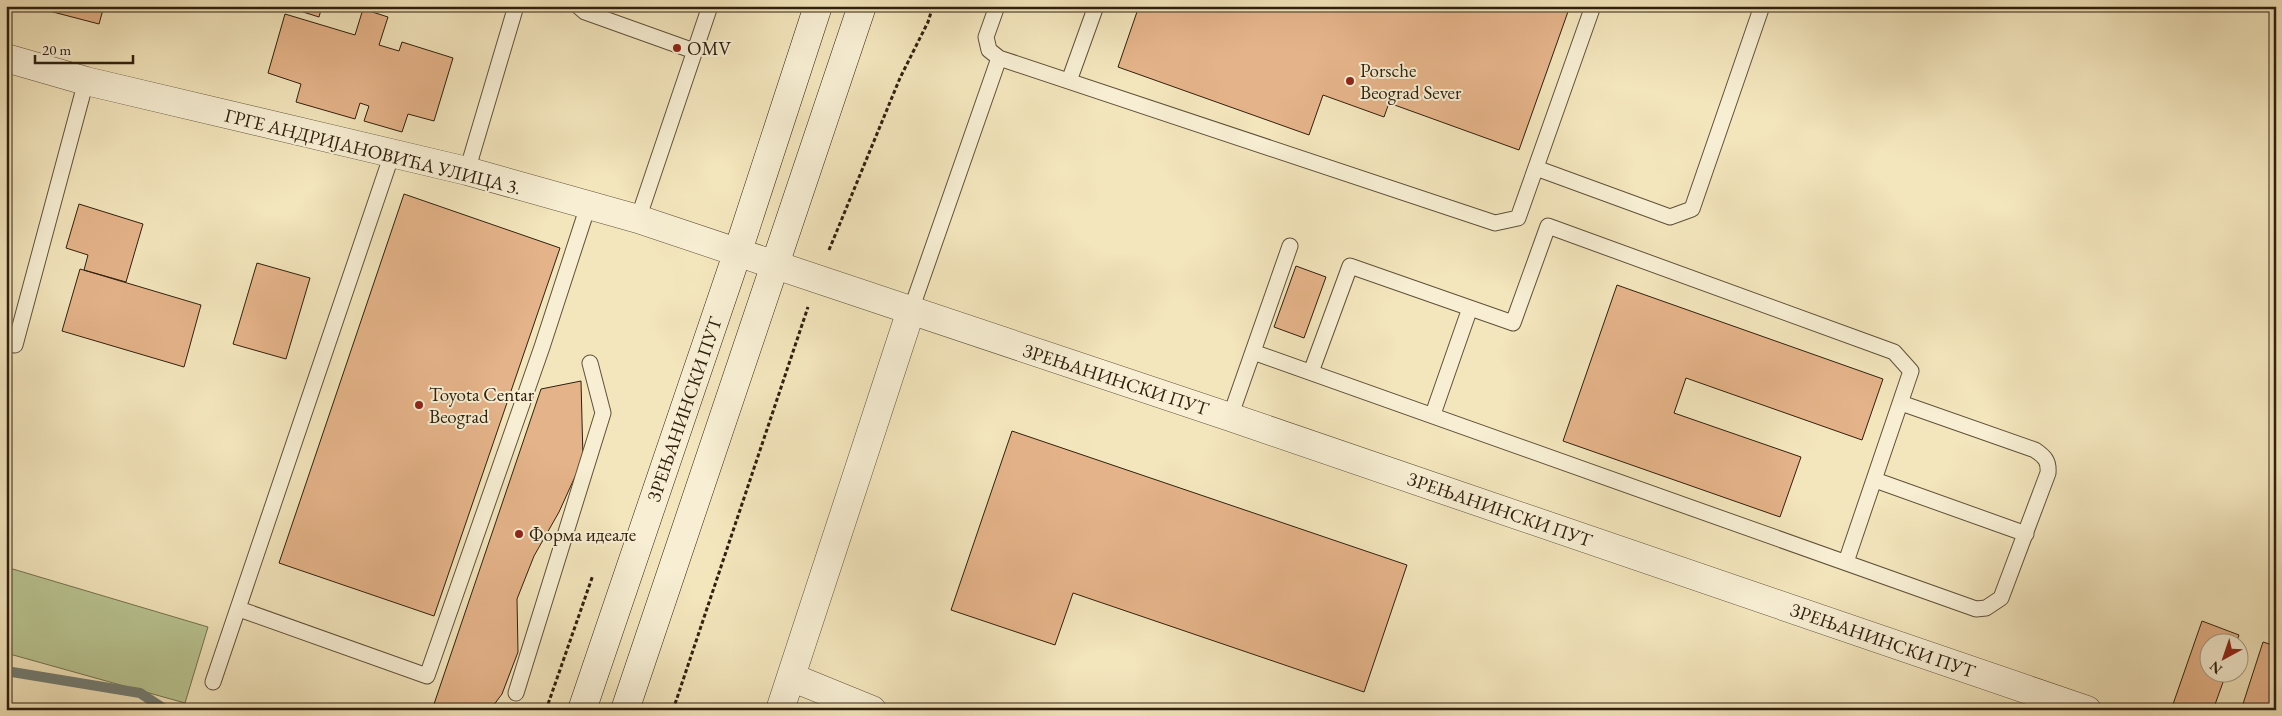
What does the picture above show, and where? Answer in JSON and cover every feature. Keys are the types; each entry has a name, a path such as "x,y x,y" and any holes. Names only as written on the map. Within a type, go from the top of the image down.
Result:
{"street":[{"name":"ЗРЕЊАНИНСКИ ПУТ","path":"582,710 738,251 818,6"},
{"name":"ЗРЕЊАНИНСКИ ПУТ","path":"625,710 862,6"},
{"name":"ГРГЕ АНДРИЈАНОВИЋА УЛИЦА 3.","path":"6,58 86,81 467,171 638,219 738,251"},
{"name":"ЗРЕЊАНИНСКИ ПУТ","path":"738,251 2087,710"},
{"path":"780,710 911,310"},
{"path":"791,677 872,710"}],"lane":[{"path":"467,171 516,6"},
{"path":"578,6 585,12 694,50"},
{"path":"638,219 710,6"},
{"path":"997,6 986,37 989,50 999,58 1495,223 1518,218 1593,6"},
{"path":"1069,81 1096,6"},
{"path":"1536,168 1670,217 1692,208 1762,6"},
{"path":"911,310 999,58"},
{"path":"14,345 86,81"},
{"path":"213,682 392,154"},
{"path":"239,609 427,676 542,347 588,206"},
{"path":"1311,372 1350,266 1513,323 1548,226 1894,352 1911,371 1846,562"},
{"path":"1230,417 1290,246"},
{"path":"1433,414 1470,308"},
{"path":"1253,352 1433,414 1976,609 1986,608 2001,598 2026,534 2048,473 2049,465 2045,457 2036,450 1901,403"},
{"path":"516,693 604,413 590,363"},
{"path":"1875,480 2026,534"}],"path":[{"path":"673,710 817,279 900,78 928,22 933,6"}],"green space":[{"path":"6,567 208,627 185,703 6,653"}],"building":[{"path":"30,6 104,6 99,24"},
{"path":"284,6 322,6 319,17"},
{"name":"Porsche Beograd Sever","path":"1139,6 1570,6 1519,150 1389,103 1384,117 1323,95 1309,135 1118,67"},
{"path":"363,9 388,17 379,45 399,51 402,42 453,58 434,121 408,114 402,132 364,121 369,106 360,103 355,119 296,102 301,84 268,73 285,14 355,35"},
{"name":"Toyota Centar Beograd","path":"404,194 560,248 434,616 279,563"},
{"path":"79,204 143,224 126,282 84,270 88,255 66,248"},
{"path":"257,263 310,278 286,359 233,344"},
{"path":"1296,266 1326,277 1304,338 1274,327"},
{"path":"80,269 201,305 184,367 62,331"},
{"path":"1617,285 1883,379 1862,440 1686,378 1674,413 1801,457 1780,517 1563,441"},
{"name":"Форма идеале","path":"581,381 583,459 559,512 534,556 517,599 518,652 502,694 490,710 432,710 541,389"},
{"path":"1012,431 1407,565 1364,692 1073,593 1055,645 951,610"},
{"path":"2202,621 2236,634 2200,634 2200,684 2222,684 2213,710 2171,710"},
{"path":"2263,642 2276,646 2276,710 2241,710"}],"waterway":[{"path":"6,671 140,693 166,710"}],"place":[{"name":"OMV","path":"677,48"},
{"name":"Porsche Beograd Sever","path":"1350,81"},
{"name":"Toyota Centar Beograd","path":"419,405"},
{"name":"Форма идеале","path":"519,534"}]}
